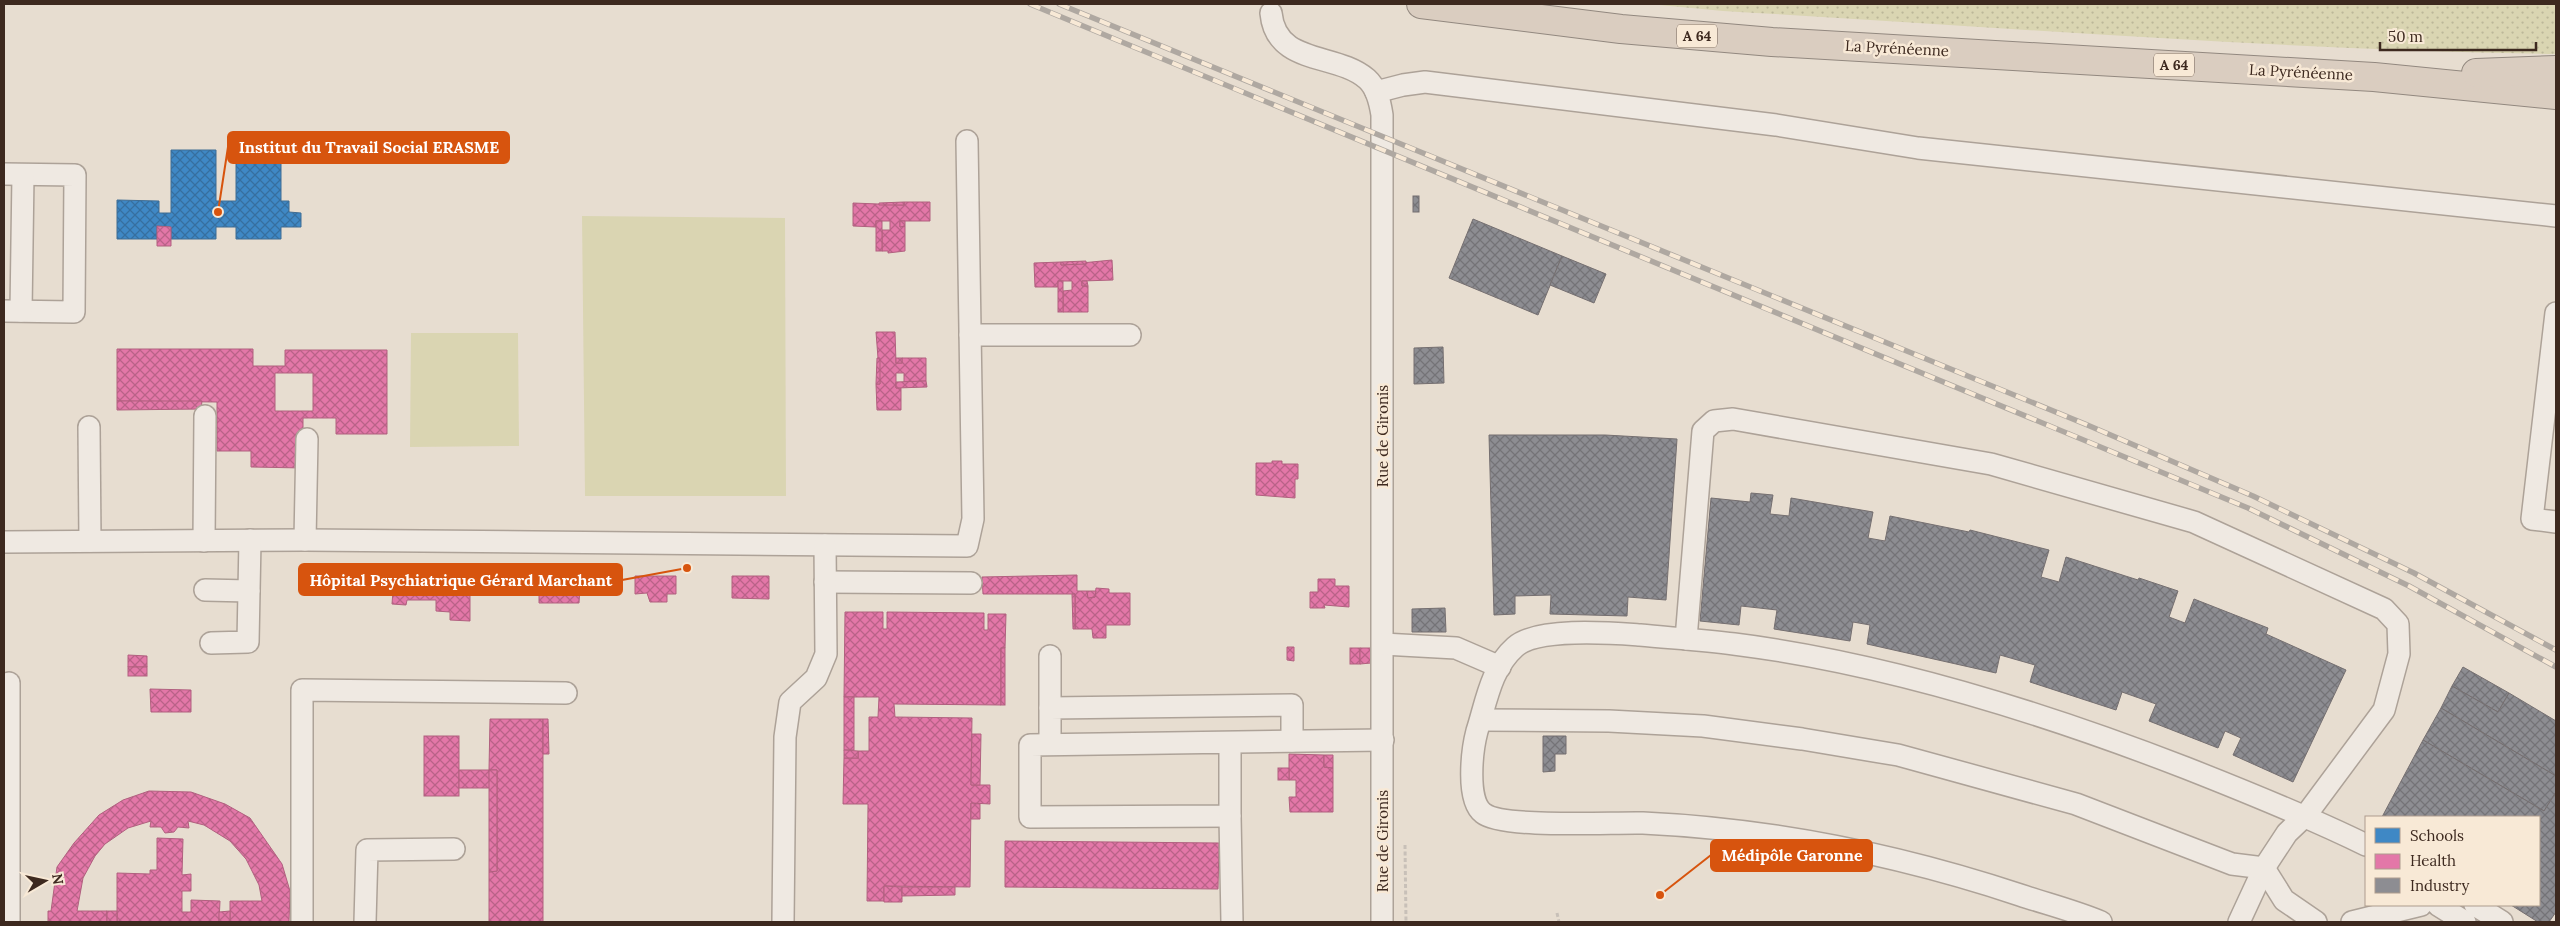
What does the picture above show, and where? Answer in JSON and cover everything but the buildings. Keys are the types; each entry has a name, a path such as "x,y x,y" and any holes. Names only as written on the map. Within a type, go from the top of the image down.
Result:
{"highway":[{"name":"La Pyrénéenne","path":"1421,4 1622,29 1772,42 2374,77"},
{"path":"2374,77 2556,70"},
{"path":"2374,77 2556,95"}],"street":[{"name":"Rue de Gironis","path":"1271,13 1272,27 1279,38 1289,47 1355,71 1367,79 1376,92 1382,114 1382,922"},
{"path":"1376,92 1425,82 1776,125 1918,148 2556,216"},
{"path":"4,542 305,540 967,546 973,519 966,141"},
{"path":"13,175 75,175 74,312 12,311 13,175"},
{"path":"2556,313 2532,519 2556,522"},
{"path":"970,335 1130,335"},
{"path":"204,541 205,416"},
{"path":"1686,639 1703,431 1714,422 1733,419 1991,464 2194,522 2384,609 2398,624 2399,654 2384,710 2306,815 2287,833 2264,868 2239,922"},
{"path":"89,427 90,541"},
{"path":"305,540 307,439"},
{"path":"211,643 248,642 250,540"},
{"path":"783,922 784,737 790,702 816,678 826,654 825,545"},
{"path":"825,582 971,583"},
{"path":"205,590 249,591"},
{"path":"2101,922 1958,875 1846,849 1750,834 1645,823 1515,822 1488,817 1478,810 1472,787 1472,748 1494,674 1516,644 1546,634 1610,633 1686,639 1736,644 1840,663 1927,683 2105,737 2306,815 2365,844"},
{"path":"1383,644 1456,648 1500,667"},
{"path":"1050,656 1050,744"},
{"path":"9,683 9,922"},
{"path":"302,922 302,690 566,693"},
{"path":"1050,708 1292,705 1292,742"},
{"path":"1481,720 1609,721 1703,726 1802,739 1898,755 2076,804 2232,864 2264,868"},
{"path":"1230,816 1030,817 1030,745 1230,744 1383,740"},
{"path":"1230,744 1232,922"},
{"path":"365,922 367,850 454,850"},
{"path":"2264,868 2284,900 2316,922"},
{"path":"2352,922 2416,906"},
{"path":"2440,906 2465,922"},
{"path":"2477,906 2502,922"}],"path":[{"path":"1557,913 1559,922"}],"shaded area":[{"path":"1649,4 2556,4 2556,54 2452,52 2244,43 1723,11"},
{"path":"582,216 785,218 786,496 585,496"},
{"path":"411,333 518,333 519,446 410,447"}],"railway":[{"path":"1030,4 2248,508 2409,586 2556,667"},
{"path":"1059,4 2085,424 2253,496 2414,573 2556,650"}],"place":[{"name":"Institut du Travail Social ERASME","path":"218,212"},
{"name":"Hôpital Psychiatrique Gérard Marchant","path":"687,568"},
{"name":"Médipôle Garonne","path":"1660,895"}]}
